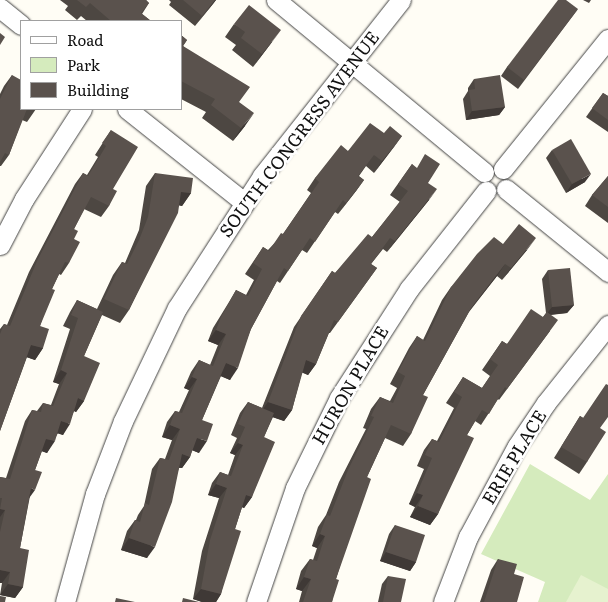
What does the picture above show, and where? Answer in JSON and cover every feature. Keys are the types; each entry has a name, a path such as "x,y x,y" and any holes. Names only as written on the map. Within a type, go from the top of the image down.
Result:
{"street":[{"path":"276,0 353,61 484,172"},
{"name":"SOUTH CONGRESS AVENUE","path":"65,602 95,494 122,421 177,308 244,202 401,0"},
{"path":"0,8 20,24"},
{"path":"504,169 607,42"},
{"path":"0,245 24,199 81,110"},
{"path":"127,110 244,202"},
{"path":"494,166 504,169 509,177 506,189 496,195 486,191 481,181 484,172 494,166"},
{"path":"506,189 608,272"},
{"name":"HURON PLACE","path":"256,602 295,488 339,398 409,289 486,191"},
{"name":"ERIE PLACE","path":"443,602 468,537 517,446 546,403 608,325"}],"green space":[{"path":"530,464 590,500 608,474 608,602 538,602 545,582 481,554"},
{"path":"581,575 608,589 608,602 566,602"}],"building":[{"path":"77,0 146,0 149,3 141,13 150,20 110,20 90,3 86,7"},
{"path":"183,0 215,0 202,16"},
{"path":"558,0 566,0 578,9 524,80 507,67"},
{"path":"249,5 281,30 262,54 241,38 245,32 234,24"},
{"path":"0,33 5,37 0,45"},
{"path":"182,36 187,40 183,46 250,87 239,102 254,113 241,128 211,105 215,99 182,82"},
{"path":"12,75 20,79 20,110 27,110 9,155 5,153 0,162 0,99"},
{"path":"500,75 505,107 472,111 469,90 475,89 474,79"},
{"path":"603,93 608,96 608,120 592,108"},
{"path":"370,123 384,133 390,126 402,136 382,161 374,155 358,176 364,180 346,203 343,200 315,242 310,238 288,271 284,268 251,329 238,368 226,363 202,420 213,424 207,441 197,438 190,457 182,454 172,502 155,547 129,538 135,520 140,522 145,503 149,505 160,458 169,460 180,429 170,425 175,411 182,413 197,379 192,377 199,360 213,366 226,334 216,330 236,290 248,296 262,269 253,263 263,247 269,251 281,233 283,234 319,182 315,178 341,145 348,151"},
{"path":"111,130 138,147 113,189 117,191 109,206 91,197 74,229 78,231 74,239 80,242 69,263 65,262 52,289 55,290 40,326 49,329 43,348 31,345 0,431 0,334 4,324 10,326 37,261 83,173 88,176 106,146 102,143"},
{"path":"571,139 591,174 572,184 552,150"},
{"path":"425,154 440,164 428,183 437,189 395,241 390,238 371,264 377,268 338,322 334,320 316,364 306,360 292,410 268,402 301,316 332,271 335,273 368,234 372,237 408,191 398,184 412,164 417,168"},
{"path":"155,173 193,178 191,193 181,192 178,213 129,310 104,299 122,262 127,264 139,240 148,217"},
{"path":"608,176 608,207 592,195"},
{"path":"519,224 536,238 511,268 505,264 471,308 423,395 428,397 411,434 391,425 367,477 371,479 336,579 339,580 332,602 303,602 311,579 304,577 310,559 317,561 325,536 320,534 327,515 330,516 348,470 374,417 371,416 380,397 393,403 405,376 398,372 417,336 425,341 451,287 477,254 494,237 503,244"},
{"path":"570,268 574,305 552,307 548,270"},
{"path":"77,300 103,312 84,356 100,363 84,401 78,398 70,424 61,421 55,441 46,439 35,470 42,472 35,490 31,488 20,548 29,550 23,587 8,584 10,572 0,570 0,532 5,510 0,509 2,498 0,498 0,477 10,479 32,410 41,412 43,403 53,406 67,373 61,370 78,318 71,315"},
{"path":"531,309 543,317 547,312 558,320 507,389 505,387 489,414 482,410 467,435 474,438 438,514 418,506 423,495 417,493 432,458 425,455 432,439 439,442 462,397 454,392 463,377 482,388 498,365 490,359 502,341 507,344"},
{"path":"606,384 608,385 608,417 600,428 606,432 587,462 561,447 580,416 583,418"},
{"path":"248,402 274,413 264,437 275,442 252,497 246,495 235,529 241,531 221,594 201,589 210,540 227,488 216,484 220,472 231,476 243,445 238,443 245,427 238,424"},
{"path":"395,525 425,535 416,562 386,552"},
{"path":"498,559 517,564 514,574 524,577 517,602 484,602"},
{"path":"388,576 406,579 401,602 383,602"},
{"path":"0,596 6,597 5,602 0,602"},
{"path":"116,598 135,602 115,602"},
{"path":"183,598 199,602 182,602"}]}
